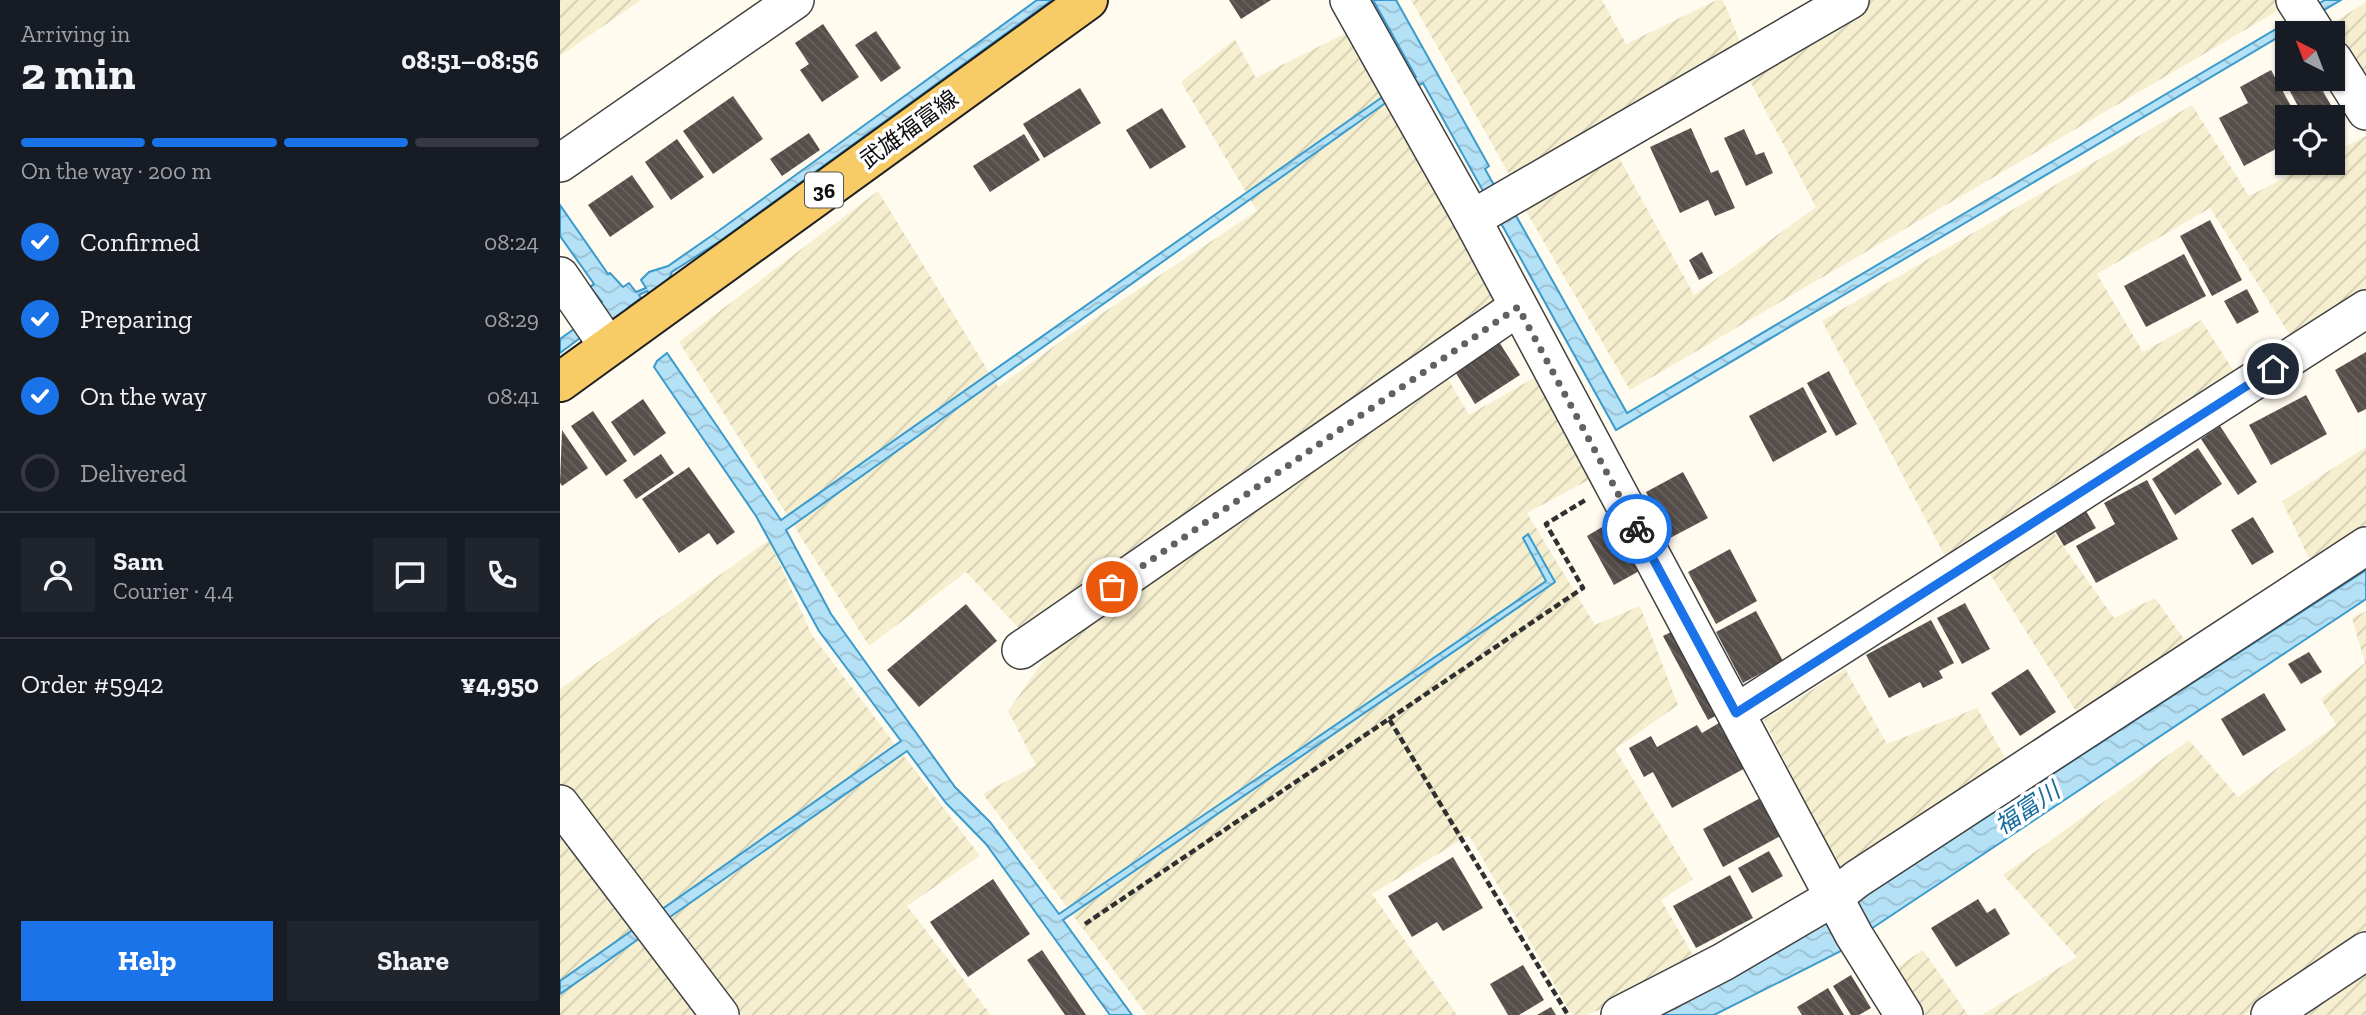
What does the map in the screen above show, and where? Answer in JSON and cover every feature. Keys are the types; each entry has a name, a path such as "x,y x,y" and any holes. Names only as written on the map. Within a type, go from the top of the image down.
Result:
{"main road":[{"name":"武雄福富線","path":"560,382 597,331 1088,0"}],"street":[{"path":"560,163 795,0"},
{"path":"1349,0 1400,91 1491,208 1518,307 1843,913 1904,1015"},
{"path":"1491,208 1850,0"},
{"path":"2345,78 2366,111"},
{"path":"560,276 597,331"},
{"path":"1021,650 1518,307"},
{"path":"1736,713 2366,309"},
{"path":"1620,1015 1723,962 1843,913 1857,878 2366,546"},
{"path":"560,804 720,1015"},
{"path":"2270,1015 2366,951"}],"path":[{"path":"1085,923 1583,588 1546,524 1612,483"},
{"path":"1389,719 1568,1015"}],"shaded area":[{"path":"560,0 641,0 560,56"},
{"path":"1411,0 1602,0 1626,44 1717,0 1723,0 1741,44 1509,174"},
{"path":"1871,0 2296,0 1630,390 1523,206 1617,154 1694,295 1816,207 1747,75"},
{"path":"2366,2 2366,83 2345,42 2345,21 2337,21"},
{"path":"1350,31 1505,304 1434,355 1469,415 1541,374 1594,477 1527,513 1595,625 1640,606 1678,705 1615,749 1693,879 1661,900 1700,967 1587,1015 1572,1015 1469,835 1372,894 1457,1015 1147,1015 983,794 1036,765 1008,711 1046,657 966,572 869,646 679,342 878,191 998,387 1071,334 1257,211 1181,82 1235,39 1256,78"},
{"path":"2192,105 2249,196 2290,175 2345,175 2345,147 2366,136 2366,293 2291,337 2210,208 2097,274 2143,352 2201,320 2237,376 2030,499 2114,618 2155,598 2189,646 2079,716 1973,547 1947,560 1822,321"},
{"path":"2366,447 2366,527 2311,563 2282,501"},
{"path":"769,540 812,635 980,856 907,906 991,1015 560,1015 560,839 582,823 560,792 560,689"},
{"path":"2366,611 2366,933 2244,1015 1982,1015 2077,957 2003,875 2189,740 2238,797 2336,725 2321,699 2365,663 2352,618"},
{"path":"1845,669 1887,744 1977,708 2008,763 1838,868 1764,720"},
{"path":"1923,950 1968,1015 1920,1015 1895,969"},
{"path":"2366,967 2366,1015 2296,1015"}],"water":[{"path":"1037,0 1052,0 720,241 672,272 651,295 647,291 639,295 641,298 623,315 588,332 560,353 560,339 581,324 602,302 590,287 594,284 560,236 560,205 608,274 623,287 629,283 636,292 646,288 641,280 649,272 668,266 717,232"},
{"path":"1373,0 1396,0 1489,166 1485,169 1511,215 1515,214 1627,413 2275,30 2275,39 1616,430 1423,83 1391,99 786,530 831,614 955,787 990,822 1059,914 1546,581 1523,538 1528,534 1555,582 1063,920 1132,1015 1110,1015 986,844 946,803 907,751 560,994 560,981 901,741 819,631 756,516 654,367 657,361 667,353 781,520 1388,93 1416,77"},
{"path":"2325,0 2341,0 2306,21 2290,21"},
{"name":"福富川","path":"2366,570 2366,599 1865,933 1845,949 1714,1015 1648,1015 1851,905"}],"building":[{"path":"1229,0 1271,0 1241,19"},
{"path":"823,24 859,77 822,102 800,70 809,64 795,43"},
{"path":"876,31 901,68 881,82 855,45"},
{"path":"2271,70 2275,77 2275,91 2283,91 2290,105 2275,105 2275,149 2244,166 2219,118 2248,103 2240,87"},
{"path":"1080,88 1101,123 1044,158 1023,124"},
{"path":"2290,91 2323,91 2331,105 2297,105"},
{"path":"733,96 763,139 713,174 683,131"},
{"path":"1162,108 1186,147 1150,169 1126,130"},
{"path":"1691,128 1711,173 1718,170 1735,208 1715,216 1708,200 1680,213 1650,147"},
{"path":"1744,129 1756,155 1764,152 1773,173 1746,186 1724,138"},
{"path":"809,133 820,150 782,176 770,159"},
{"path":"1024,134 1040,160 990,192 973,166"},
{"path":"677,139 704,177 671,200 645,162"},
{"path":"632,175 654,207 610,237 588,205"},
{"path":"2210,220 2242,280 2212,296 2180,236"},
{"path":"1702,252 1713,273 1699,280 1689,260"},
{"path":"2184,254 2206,296 2146,327 2124,286"},
{"path":"2247,289 2259,312 2237,324 2224,301"},
{"path":"1499,342 1520,375 1475,404 1454,370"},
{"path":"2366,352 2366,409 2358,413 2335,370"},
{"path":"1829,371 1857,424 1836,436 1807,383"},
{"path":"1803,387 1827,432 1773,462 1749,416"},
{"path":"2306,395 2327,434 2271,465 2249,425"},
{"path":"643,399 666,433 634,456 611,422"},
{"path":"593,411 627,461 606,476 571,426"},
{"path":"2220,426 2257,482 2238,495 2201,439"},
{"path":"562,430 588,468 562,486 560,483"},
{"path":"2198,448 2222,484 2175,515 2152,479"},
{"path":"661,454 674,473 636,499 623,480"},
{"path":"689,467 735,532 717,545 709,533 679,553 642,499"},
{"path":"1683,472 1708,518 1670,538 1646,492"},
{"path":"2147,480 2178,539 2096,583 2076,546 2115,524 2104,503"},
{"path":"2086,511 2096,528 2064,546 2054,529"},
{"path":"2253,517 2274,552 2252,565 2231,530"},
{"path":"1614,520 1641,570 1614,585 1587,536"},
{"path":"1730,549 1757,601 1716,624 1688,572"},
{"path":"1965,603 1990,649 1962,664 1937,618"},
{"path":"966,604 997,641 919,707 887,670"},
{"path":"1756,611 1783,661 1743,683 1716,632"},
{"path":"1931,620 1954,663 1939,671 1943,678 1923,688 1920,682 1889,698 1866,655"},
{"path":"1679,628 1723,712 1708,720 1663,636"},
{"path":"2309,652 2322,672 2301,684 2288,664"},
{"path":"2028,669 2056,712 2020,736 1991,693"},
{"path":"2264,693 2286,730 2243,756 2221,719"},
{"path":"1724,720 1749,766 1672,808 1653,772 1644,777 1629,748 1651,736 1657,747 1697,725 1702,733"},
{"path":"1764,796 1784,834 1723,867 1703,829"},
{"path":"1769,851 1783,876 1752,893 1738,868"},
{"path":"1453,857 1483,908 1443,931 1437,922 1412,937 1388,896"},
{"path":"1730,875 1753,918 1696,948 1673,906"},
{"path":"993,879 1030,934 968,977 930,922"},
{"path":"1978,899 1987,913 1995,908 2010,934 1956,967 1931,928"},
{"path":"1042,950 1086,1015 1065,1015 1027,960"},
{"path":"1523,965 1544,1000 1519,1015 1508,1015 1490,984"},
{"path":"1851,975 1871,1008 1859,1015 1851,1015 1833,986"},
{"path":"1828,988 1844,1015 1802,1015 1797,1007"},
{"path":"1551,1007 1556,1015 1537,1015"}],"way so far":[{"path":"1112,587 1518,307 1637,529"}],"route":[{"path":"1637,529 1736,713 2273,369"}]}
